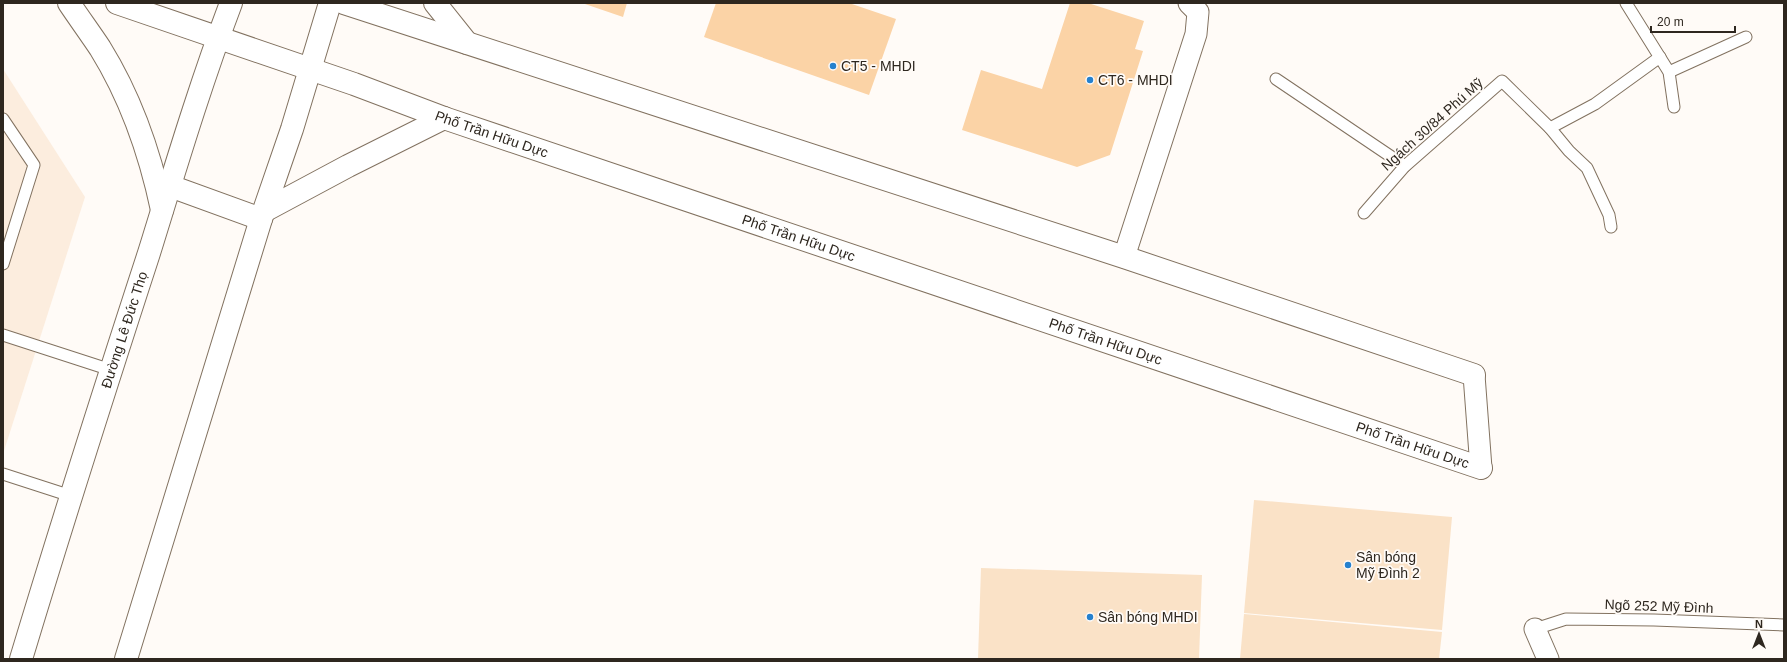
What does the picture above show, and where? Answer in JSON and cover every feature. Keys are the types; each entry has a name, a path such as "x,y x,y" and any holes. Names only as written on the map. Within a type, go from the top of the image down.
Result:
{"main road":[{"path":"69,3 101,49 129,104 143,138 155,177 162,211"},
{"name":"Phố Trần Hữu Dực","path":"117,3 309,68 444,118 1481,468"},
{"name":"Đường Lê Đức Thọ","path":"21,659 71,496 170,186 218,37 232,3"},
{"path":"126,659 262,215 292,129 309,68 330,3"},
{"path":"344,3 1124,258 1474,375"},
{"path":"435,3 467,43"},
{"path":"170,186 262,215 348,166 444,118"}],"street":[{"path":"1124,258 1196,34 1198,12 1189,3"},
{"path":"1474,375 1481,468"},
{"path":"1535,629 1548,659"}],"lane":[{"path":"1626,3 1669,72 1674,107"},
{"path":"1669,72 1746,36"},
{"path":"1611,227 1608,215 1587,168 1569,151 1550,128 1595,104 1660,57"},
{"path":"1276,79 1405,166"},
{"name":"Ngách 30/84 Phú Mỹ","path":"1364,213 1405,166 1502,81 1550,128"},
{"path":"3,119 34,165 3,264"},
{"path":"3,335 111,370"},
{"path":"3,474 71,496"},
{"name":"Ngõ 252 Mỹ Đình","path":"1535,629 1566,619 1654,620 1784,625"}],"shaded area":[{"path":"3,69 85,197 3,454"},
{"name":"Sân bóng Mỹ Đình 2","path":"1254,500 1452,517 1442,630 1244,613"},
{"name":"Sân bóng MHDI","path":"981,568 1202,575 1199,659 978,659"},
{"path":"1244,614 1442,632 1439,659 1240,659"}],"building":[{"path":"582,3 627,3 623,17"},
{"name":"CT5 - MHDI","path":"716,3 849,3 896,19 869,95 704,37"},
{"name":"CT6 - MHDI","path":"1070,3 1088,3 1144,21 1135,49 1143,51 1110,155 1077,167 962,130 981,70 1042,89"}],"place":[{"name":"CT5 - MHDI","path":"833,66"},
{"name":"CT6 - MHDI","path":"1090,80"},
{"name":"Sân bóng Mỹ Đình 2","path":"1348,565"},
{"name":"Sân bóng MHDI","path":"1090,617"}]}
